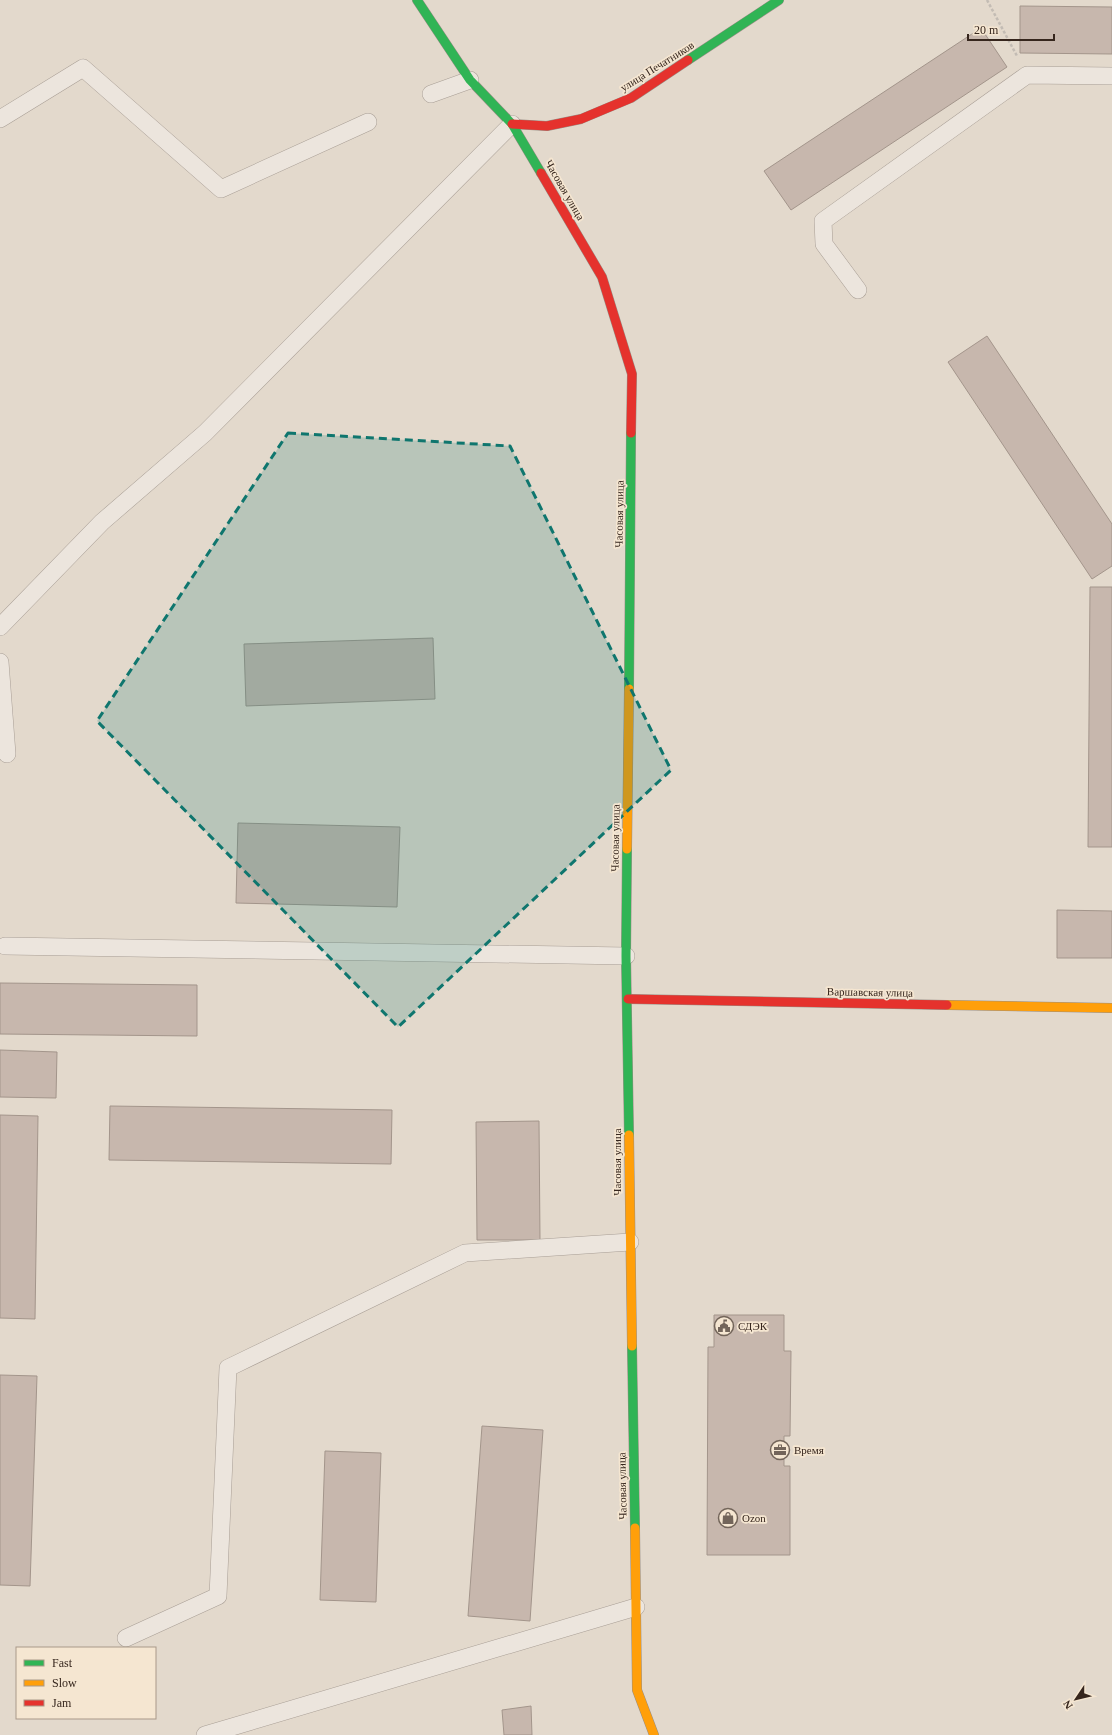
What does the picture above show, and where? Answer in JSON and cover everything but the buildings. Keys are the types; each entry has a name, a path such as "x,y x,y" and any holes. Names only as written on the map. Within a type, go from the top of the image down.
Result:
{"street":[{"name":"Часовая улица","path":"417,0 470,80 512,124 602,277 632,374 626,956 628,999 637,1690 654,1735"},
{"name":"улица Печатников","path":"512,124 547,126 581,119 631,98 779,0"},
{"name":"Варшавская улица","path":"628,999 1112,1008"}],"lane":[{"path":"0,119 83,68 222,189 368,122"},
{"path":"858,290 824,244 823,221 1027,75 1112,76"},
{"path":"430,94 470,80"},
{"path":"0,627 102,522 205,433 512,124"},
{"path":"0,662 7,754"},
{"path":"6,946 626,956"},
{"path":"126,1638 218,1596 228,1368 465,1253 630,1242"},
{"path":"205,1735 636,1607"}],"path":[{"path":"987,0 1027,75"}],"highlighted area":[{"path":"288,433 510,446 671,770 398,1027 97,721"}],"traffic: fast":[{"path":"417,0 470,80 512,124 541,173"},
{"path":"688,60 779,0"},
{"path":"629,689 631,433"},
{"path":"627,849 626,956 629,1135"},
{"path":"632,1346 635,1528"}],"traffic: slow":[{"path":"627,849 629,689"},
{"path":"947,1005 1112,1008"},
{"path":"629,1135 632,1346"},
{"path":"635,1528 637,1690 654,1735"}],"traffic: jam":[{"path":"512,124 547,126 581,119 631,98 688,60"},
{"path":"541,173 602,277 632,374 631,433"},
{"path":"628,999 947,1005"}],"place":[{"name":"СДЭК","path":"724,1326"},
{"name":"Время","path":"780,1450"},
{"name":"Ozon","path":"728,1518"}]}
